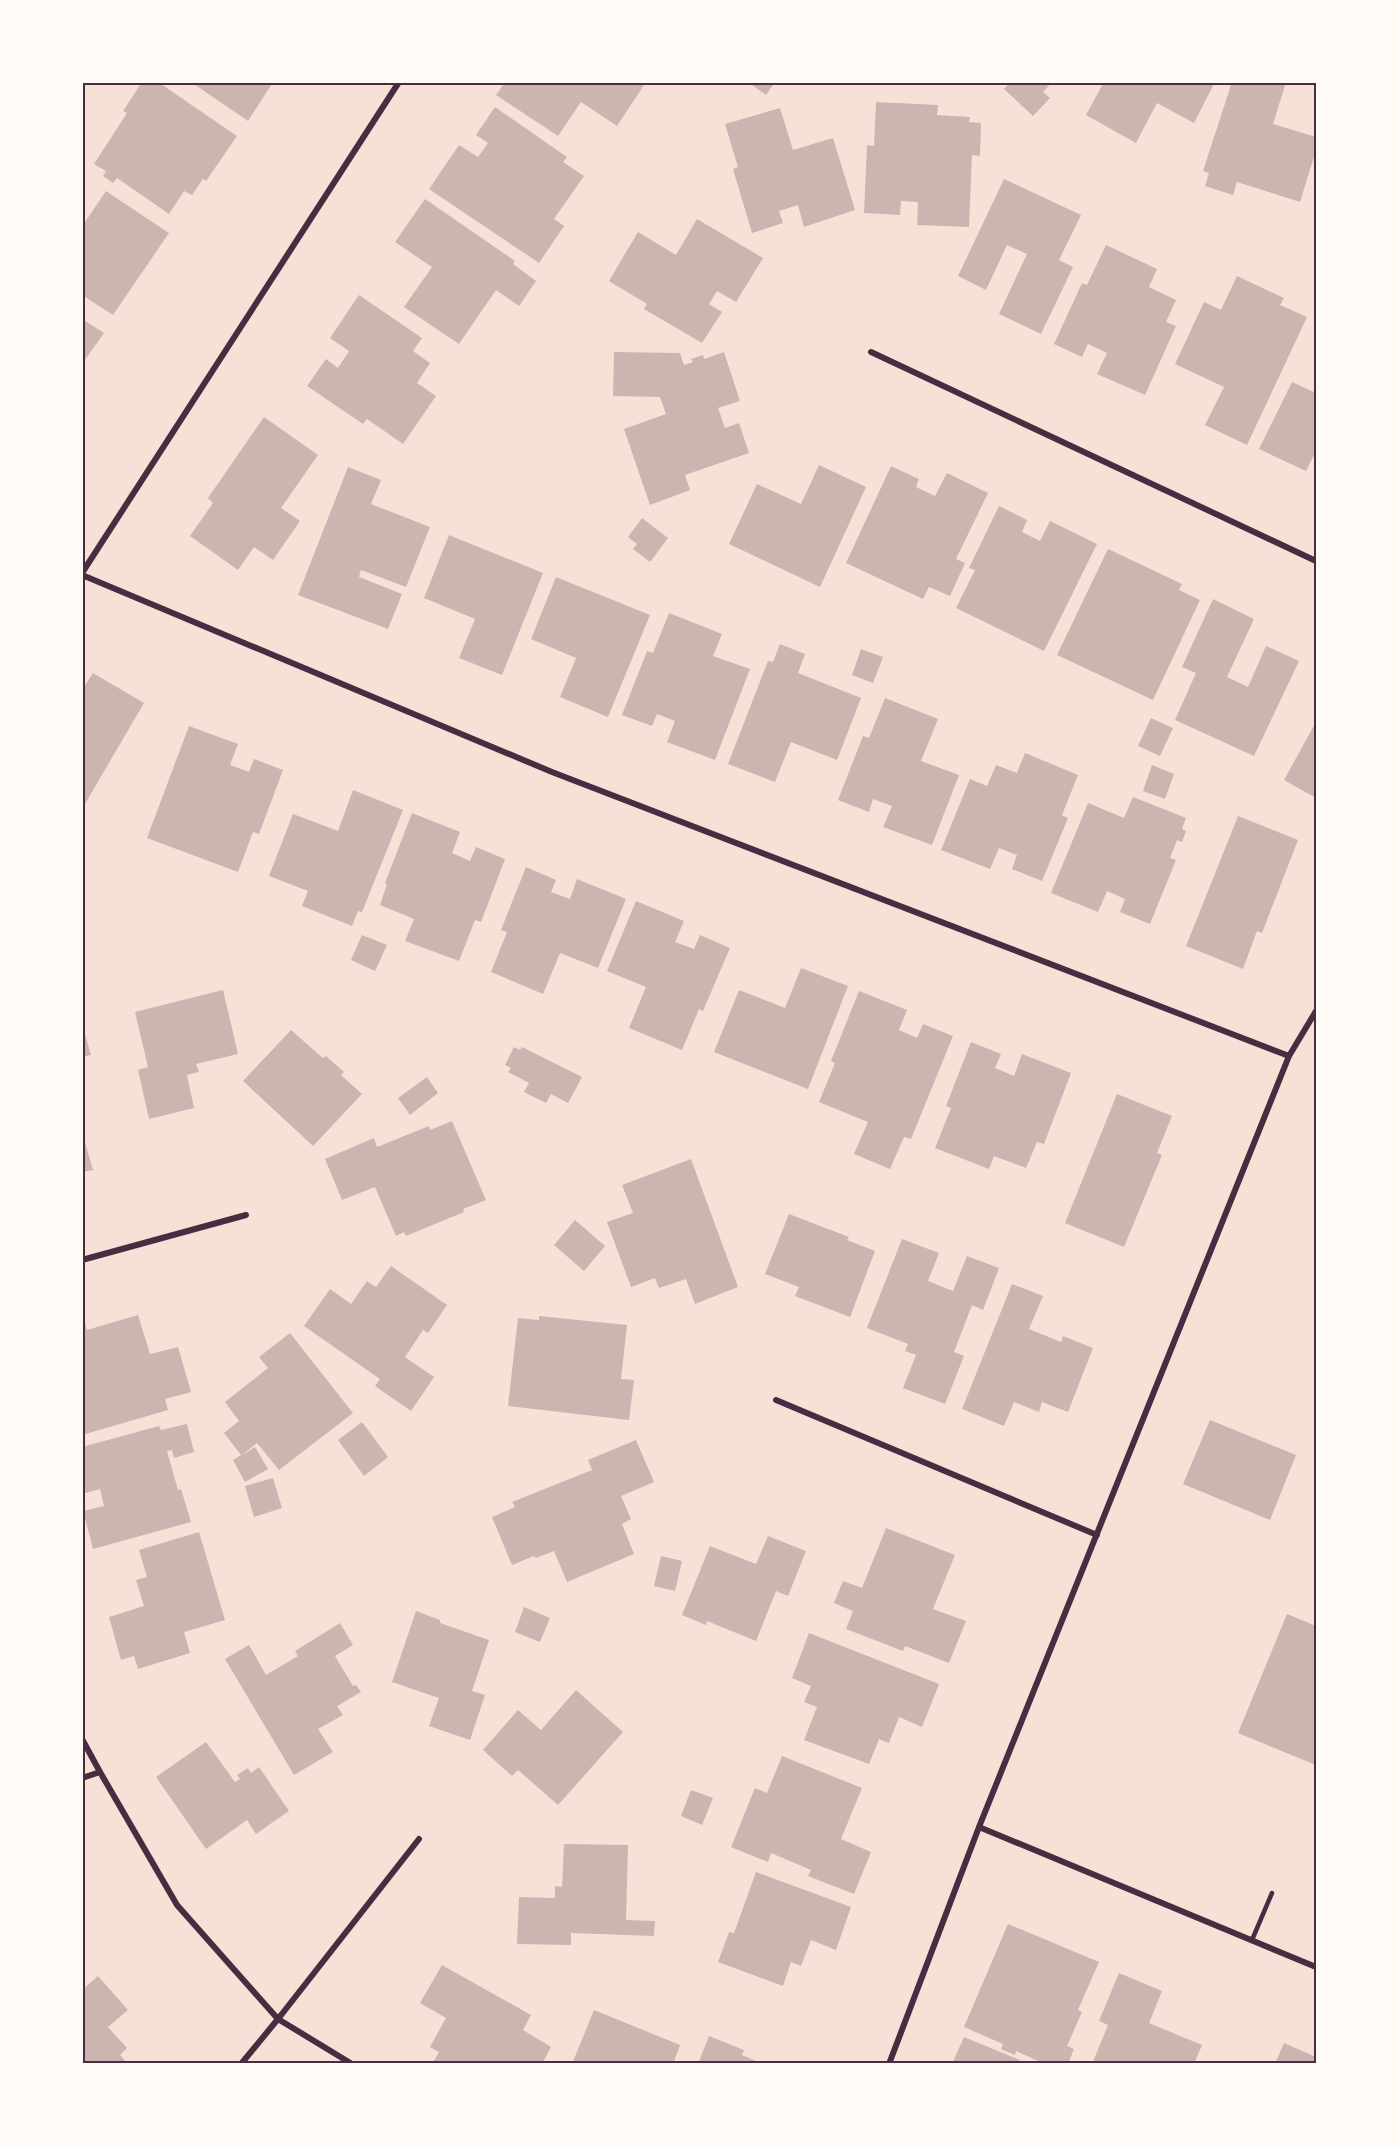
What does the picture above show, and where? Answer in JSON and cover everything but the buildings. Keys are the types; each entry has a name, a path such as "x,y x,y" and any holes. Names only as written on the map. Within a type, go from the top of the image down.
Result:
{"street":[{"path":"399,82 82,574 552,772 1288,1056"},
{"path":"871,352 1317,561"},
{"path":"889,2064 979,1827 1288,1056 1317,1011"},
{"path":"82,1260 246,1215"},
{"path":"776,1400 1097,1534"},
{"path":"82,1739 177,1905 278,2019 351,2064"},
{"path":"82,1778 100,1772"},
{"path":"979,1827 1317,1966"},
{"path":"241,2064 419,1839"}],"lane":[{"path":"1252,1940 1272,1893"}]}
